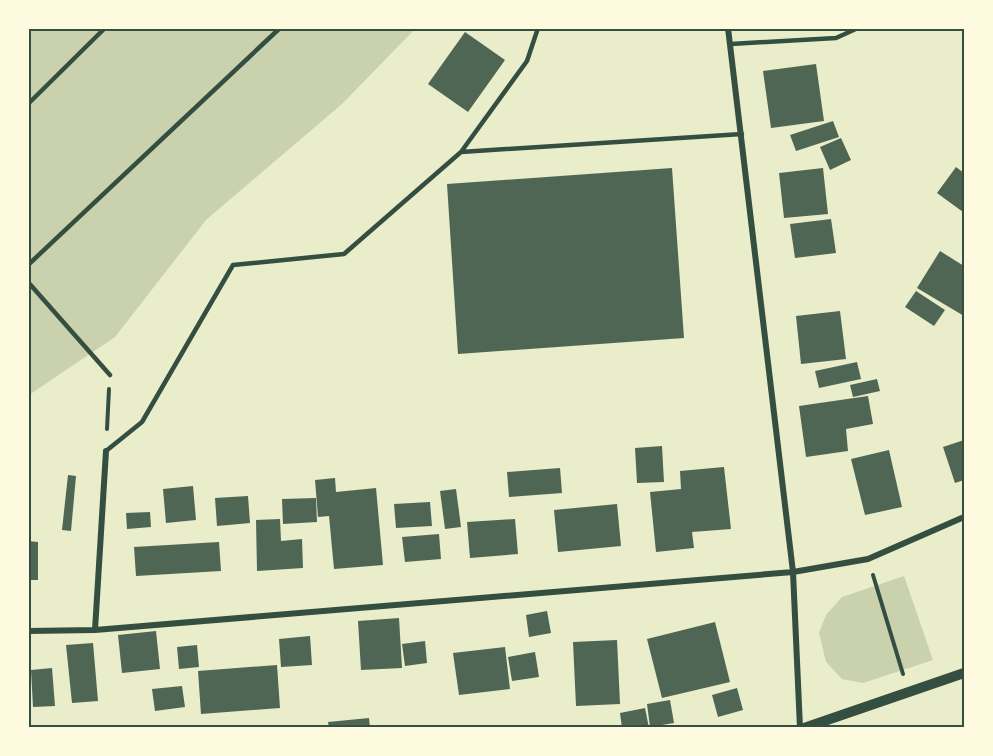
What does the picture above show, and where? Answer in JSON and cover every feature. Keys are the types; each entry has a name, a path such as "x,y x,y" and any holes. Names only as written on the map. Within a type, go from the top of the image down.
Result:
{"street":[{"path":"728,28 793,572 802,728 964,673"},
{"path":"95,630 106,451"},
{"path":"28,631 95,630 793,572 868,559 964,517"}],"lane":[{"path":"28,104 105,28"},
{"path":"28,265 280,28"},
{"path":"106,451 142,422 233,265 344,254 462,152 528,61 538,28"},
{"path":"731,44 836,38 858,28"},
{"path":"462,152 742,135"},
{"path":"28,282 110,375"}],"path":[{"path":"106,451 110,375"},
{"path":"868,559 908,692"}],"green space":[{"path":"29,29 415,29 342,104 206,220 115,337 29,395"},
{"path":"904,576 933,660 863,683 842,679 826,662 819,633 826,615 842,597"}],"building":[{"path":"465,32 505,60 468,112 428,84"},
{"path":"816,64 824,121 771,128 763,71"},
{"path":"833,121 839,137 796,151 790,135"},
{"path":"841,138 851,160 830,170 820,147"},
{"path":"956,167 964,173 963,212 937,193"},
{"path":"672,168 684,338 458,354 447,184"},
{"path":"823,168 828,214 784,218 779,173"},
{"path":"831,219 836,253 795,258 790,224"},
{"path":"940,251 964,266 964,316 917,288"},
{"path":"916,291 945,310 934,326 905,307"},
{"path":"840,311 846,359 801,364 796,316"},
{"path":"857,362 861,379 819,388 815,371"},
{"path":"877,379 880,391 853,397 850,385"},
{"path":"868,396 873,424 846,429 848,451 806,457 799,406"},
{"path":"964,440 964,480 955,483 943,447"},
{"path":"662,446 664,482 637,483 635,448"},
{"path":"889,450 902,507 865,515 851,459"},
{"path":"724,467 731,529 692,532 694,548 656,552 650,492 681,489 680,471"},
{"path":"560,468 562,493 509,497 507,472"},
{"path":"68,475 76,476 71,531 62,530"},
{"path":"335,478 336,492 376,488 383,565 334,569 329,516 318,517 315,480"},
{"path":"193,486 196,520 166,523 163,489"},
{"path":"456,489 461,527 445,529 440,491"},
{"path":"248,496 250,523 217,526 215,498"},
{"path":"316,498 317,522 283,524 282,499"},
{"path":"430,502 432,526 396,528 394,504"},
{"path":"617,504 621,546 558,552 554,510"},
{"path":"150,512 151,527 127,529 126,513"},
{"path":"280,519 281,541 302,539 303,568 257,571 256,520"},
{"path":"515,519 518,554 470,558 467,522"},
{"path":"439,534 441,559 405,562 402,537"},
{"path":"28,541 38,542 38,580 28,580"},
{"path":"219,542 221,571 136,576 134,547"},
{"path":"547,611 551,633 529,637 526,615"},
{"path":"399,618 402,668 361,670 358,621"},
{"path":"715,622 730,682 662,698 647,639"},
{"path":"156,631 160,669 122,673 118,635"},
{"path":"310,636 312,665 281,667 279,639"},
{"path":"617,640 620,704 576,706 573,642"},
{"path":"425,641 427,663 405,666 402,644"},
{"path":"93,643 98,701 72,703 66,645"},
{"path":"197,645 199,667 179,669 177,647"},
{"path":"505,647 510,689 459,695 453,653"},
{"path":"535,652 539,677 512,681 508,657"},
{"path":"277,665 280,708 201,714 198,671"},
{"path":"52,668 55,706 33,707 31,670"},
{"path":"182,686 185,707 155,711 152,689"},
{"path":"737,688 743,710 718,717 712,695"},
{"path":"670,700 674,723 650,727 647,704"},
{"path":"645,708 649,728 622,728 620,713"},
{"path":"369,718 370,728 329,728 328,722"}]}
